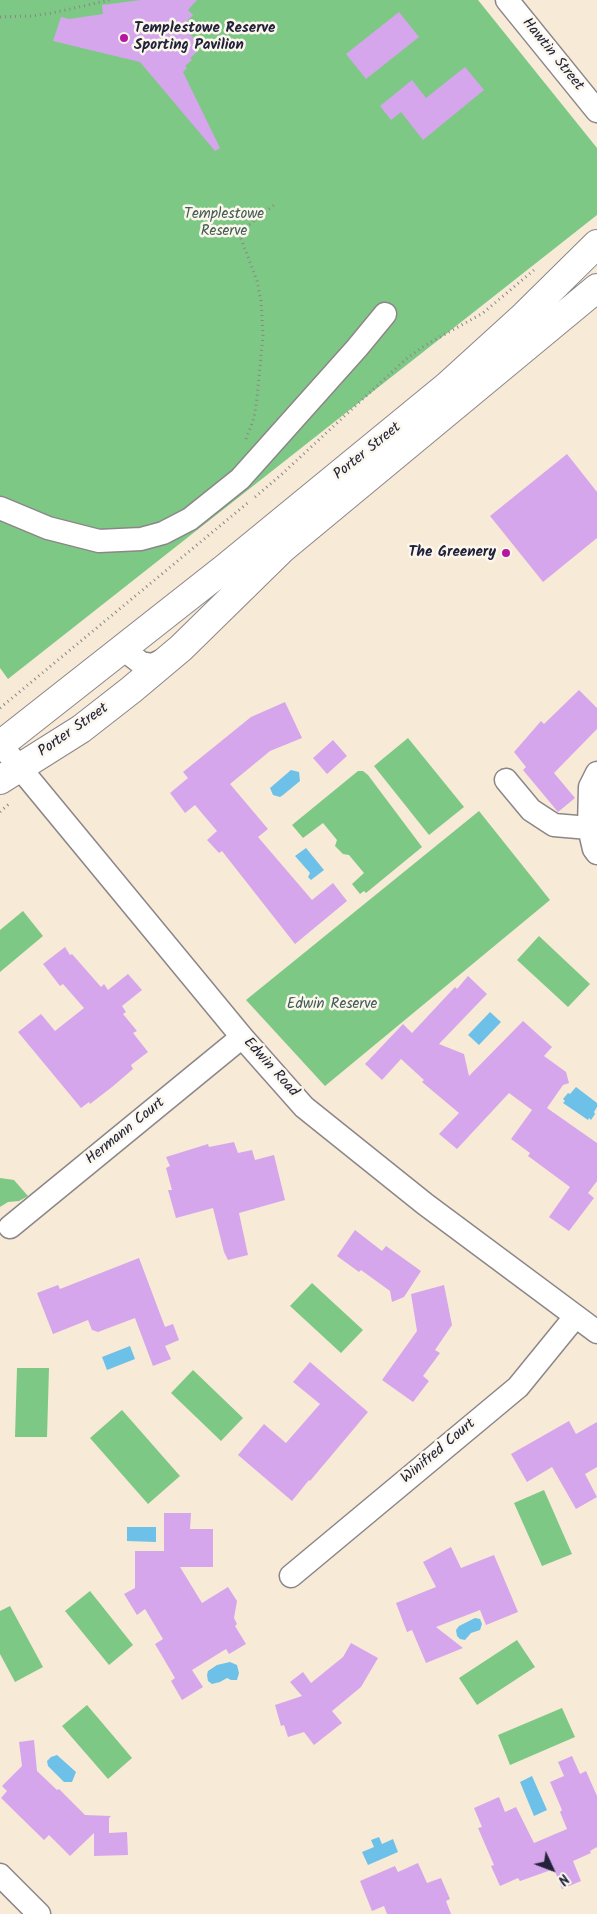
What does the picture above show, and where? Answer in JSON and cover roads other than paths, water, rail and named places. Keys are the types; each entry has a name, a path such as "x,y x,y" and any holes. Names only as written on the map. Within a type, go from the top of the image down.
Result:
{"main road":[{"name":"Porter Street","path":"0,745 233,562 458,377 597,244"},
{"name":"Porter Street","path":"10,774 81,729 131,690 168,658 289,542 597,288"}],"street":[{"name":"Hawtin Street","path":"507,0 597,111"},
{"path":"0,508 48,528 99,541 141,539 163,533 190,518 240,479 385,314"},
{"path":"126,647 132,656 141,663 152,665 168,658"},
{"name":"Edwin Road","path":"0,745 10,774 304,1107 425,1204 597,1332"},
{"path":"597,773 590,787 589,828 594,850 597,853"},
{"path":"506,780 531,810 554,825 589,828"},
{"name":"Hermann Court","path":"10,1227 242,1037"},
{"name":"Winifred Court","path":"290,1576 518,1387 575,1317"},
{"path":"0,1875 39,1914"}],"water":[{"path":"291,770 299,772 300,781 280,797 273,795 270,788"},
{"path":"306,848 324,870 311,880 308,877 310,873 295,856"},
{"path":"490,1012 501,1022 479,1045 468,1035"},
{"path":"576,1087 597,1103 595,1114 591,1120 589,1118 588,1120 563,1103 565,1101 563,1099"},
{"path":"130,1346 135,1359 107,1370 102,1357"},
{"path":"127,1527 156,1527 156,1542 127,1541"},
{"path":"475,1618 480,1619 482,1624 480,1630 471,1633 465,1640 460,1639 457,1636 456,1630 459,1626"},
{"path":"230,1662 237,1665 239,1673 237,1680 227,1678 212,1684 208,1681 208,1671 217,1665"},
{"path":"57,1755 76,1772 72,1782 64,1782 48,1766 47,1761"},
{"path":"532,1776 547,1810 534,1816 520,1782"},
{"path":"379,1837 382,1844 393,1839 398,1852 368,1865 362,1852 374,1847 371,1840"}],"place":[{"name":"Templestowe Reserve Sporting Pavilion","path":"124,38"},
{"name":"The Greenery","path":"506,553"}],"park label":[{"name":"Templestowe Reserve","path":"224,224"},
{"name":"Edwin Reserve","path":"332,1005"}]}
